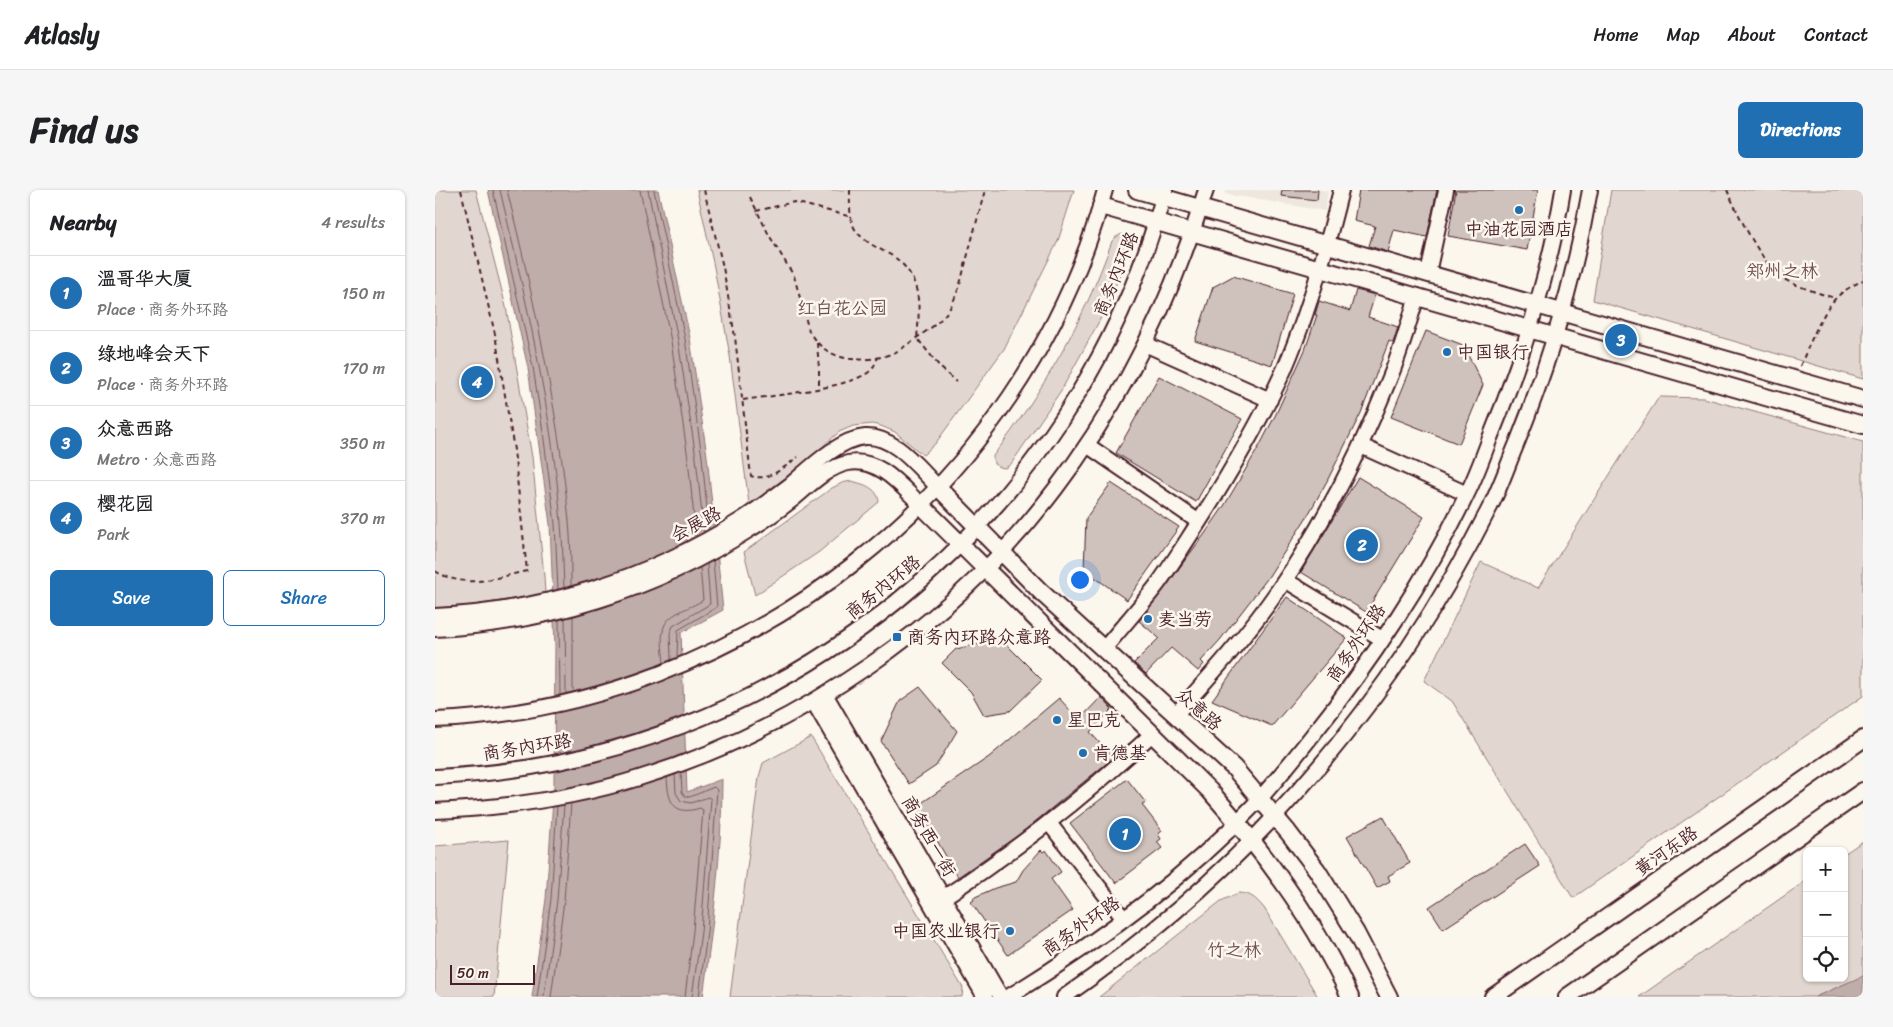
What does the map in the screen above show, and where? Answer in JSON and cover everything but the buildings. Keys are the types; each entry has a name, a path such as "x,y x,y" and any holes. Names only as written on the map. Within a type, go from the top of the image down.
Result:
{"main road":[{"path":"1137,190 1164,194 1201,208 1863,399"},
{"path":"1101,206 1863,425"},
{"name":"众意路","path":"938,487 1041,592 1234,768 1276,817 1317,870 1365,950 1389,997"},
{"path":"920,504 1210,791 1237,822 1289,889 1331,957 1350,997"},
{"name":"黄河东路","path":"1493,997 1863,739"},
{"path":"1567,997 1863,791"}],"street":[{"name":"商务内环路","path":"435,720 527,710 590,697 621,688 688,663 736,640 787,611 825,586 879,543 938,487 984,432 1030,364 1073,281 1101,206 1105,190"},
{"path":"435,811 529,802 637,779 697,758 773,724 819,698 879,660 939,611 1001,552 1035,515 1087,445 1109,410 1145,344 1193,232 1206,190"},
{"path":"1104,649 1156,585 1199,522 1240,455 1270,400 1308,308 1328,244 1341,190"},
{"path":"1428,273 1446,190"},
{"name":"商务外环路","path":"1008,997 1097,939 1153,898 1237,822 1260,798 1324,721 1382,640 1422,577 1467,494 1503,407 1537,304 1556,234 1563,190"},
{"path":"1064,997 1100,972 1168,919 1218,875 1276,817 1318,771 1393,671 1445,590 1491,505 1528,416 1563,312 1582,238 1590,190"},
{"name":"商务内环路","path":"435,777 527,768 582,757 638,742 689,724 757,694 859,632 917,585 961,544 1030,466 1079,393 1114,328 1126,303 1156,222 1164,194"},
{"path":"1176,714 1230,654 1285,580 1323,520 1361,446 1392,373 1417,296"},
{"path":"1145,344 1270,400"},
{"name":"会展路","path":"435,629 469,628 534,611 623,579 687,551 767,503 833,451 854,439 874,437 885,440 909,459 938,487"},
{"path":"1087,445 1199,522"},
{"path":"1361,446 1467,494"},
{"name":"会展路","path":"435,616 534,611 590,603 628,590 693,562 726,544 776,512 826,473 837,466 849,462 871,464 885,472 920,504"},
{"path":"1285,580 1382,640"},
{"name":"商务西一街","path":"819,698 943,898 1001,997"},
{"name":"商务西一街","path":"819,698 985,997"},
{"path":"943,898 988,868 1049,823 1108,775 1152,734"},
{"path":"1049,823 1124,919"}],"path":[{"path":"435,571 452,580 471,583 527,571 514,450 495,334 461,190"},
{"path":"704,190 723,267 735,337 751,476 760,479 771,475 799,457"},
{"path":"850,190 852,224 860,236 894,257 909,271 914,281 919,304 917,338 940,367 956,382"},
{"path":"750,197 769,235 794,276 809,331 821,346 835,355 851,360 878,357 891,353 931,328 947,313 953,302 985,190"},
{"path":"1727,190 1751,236 1771,267 1788,282 1835,298"},
{"path":"756,211 793,202 852,218"},
{"path":"1793,379 1819,325 1835,298 1863,280"},
{"path":"817,342 819,388"},
{"path":"743,400 819,388 862,376 870,371 878,357"}],"shaded area":[{"path":"1226,190 1328,190 1325,211 1225,194"}],"green space":[{"path":"435,190 476,190 506,307 532,457 545,594 474,605 435,608"},
{"name":"红白花公园","path":"697,190 1074,190 1058,241 1004,349 935,444 923,455 895,432 881,426 872,424 853,426 839,432 773,490 749,504 730,356 714,267"},
{"name":"郑州之林","path":"1611,190 1863,190 1863,379 1593,300"},
{"path":"1122,234 1131,245 1108,305 1062,389 1011,464 1005,468 999,467 994,464 993,456 1046,380 1076,326 1112,241"},
{"path":"1659,397 1704,398 1863,442 1863,696 1573,898 1452,701 1424,681 1481,562 1538,588"},
{"path":"851,481 865,485 873,490 879,502 819,552 755,595 744,552 832,488"},
{"path":"811,737 963,988 962,997 730,997 759,777 763,763"},
{"path":"509,840 494,997 435,997 435,846"},
{"path":"1863,841 1863,976 1815,997 1639,997 1803,883 1803,982 1848,982 1848,851"},
{"name":"竹之林","path":"1238,893 1253,897 1264,908 1318,997 1099,997 1221,901"}],"water":[{"path":"488,190 658,190 690,338 707,456 723,610 681,633 687,792 722,779 716,888 703,997 532,997 546,899 554,785 555,646 550,524 528,368"},
{"path":"1863,976 1863,997 1815,997"}],"place":[{"name":"中油花园酒店","path":"1519,210"},
{"name":"众意西路","path":"1621,340"},
{"name":"中国银行","path":"1447,352"},
{"name":"樱花园","path":"477,382"},
{"name":"绿地峰会天下","path":"1362,545"},
{"name":"麦当劳","path":"1148,619"},
{"name":"商务内环路众意路","path":"897,637"},
{"name":"星巴克","path":"1057,720"},
{"name":"肯德基","path":"1083,753"},
{"name":"温哥华大厦","path":"1125,834"},
{"name":"中国农业银行","path":"1010,931"}]}
